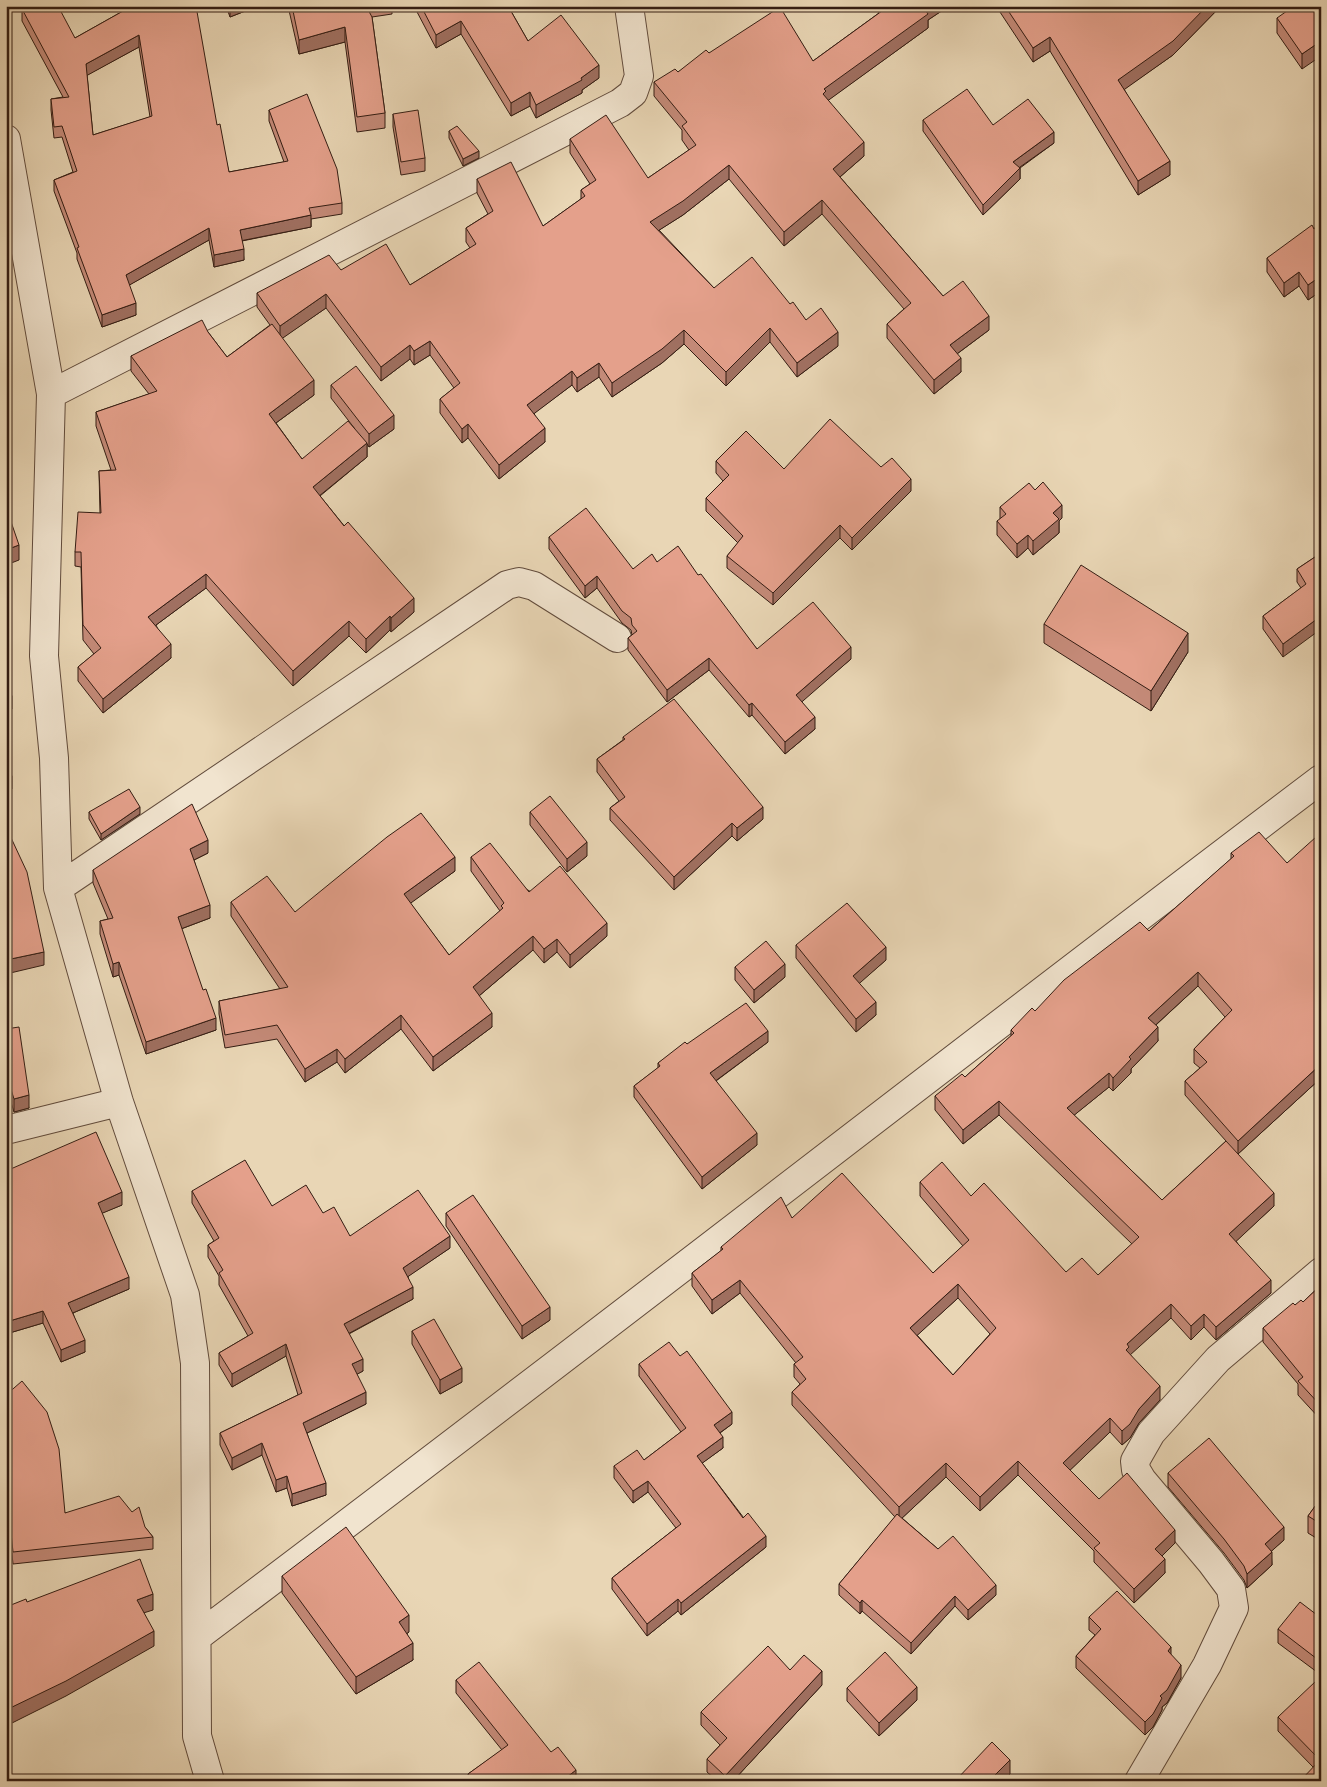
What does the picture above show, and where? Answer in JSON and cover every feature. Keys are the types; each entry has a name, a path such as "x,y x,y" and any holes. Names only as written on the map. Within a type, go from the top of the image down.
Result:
{"street":[{"path":"51,394 620,103 632,93 639,76 629,6"},
{"path":"6,140 51,394 44,656 54,758 58,888 118,1102 185,1295 195,1363 197,1736 210,1781"},
{"path":"58,888 507,585 520,582 534,586 617,638"},
{"path":"197,1637 408,1478 1135,919 1321,779"},
{"path":"6,1130 118,1102"},
{"path":"1139,1781 1207,1666 1234,1608 1231,1589 1211,1562 1142,1480 1136,1470 1135,1461 1151,1433 1218,1359 1321,1272"}],"building":[{"path":"27,6 58,6 75,38 132,6 196,6 217,125 220,124 229,172 288,161 269,110 307,94 337,169 342,203 309,208 311,215 240,230 244,249 214,255 209,228 126,275 136,303 102,315 54,180 77,171 62,126 54,127 51,99 69,97 22,9","holes":["139,35 152,116 93,135 86,64"]},
{"path":"292,6 366,6 372,17 385,113 357,117 345,27 299,40"},
{"path":"421,6 508,6 528,41 561,15 599,65 581,78 582,80 536,105 530,92 511,103 461,21 436,35"},
{"path":"885,6 927,6 924,8 928,14 824,89 826,91 823,94 864,142 833,169 943,296 963,281 989,316 950,345 961,358 934,380 887,324 911,303 822,200 784,232 729,165 683,201 650,222 714,288 752,257 790,304 793,302 806,320 821,308 838,332 797,363 770,328 726,372 684,330 662,349 612,383 599,363 577,378 572,371 527,405 545,428 499,465 468,424 462,429 440,399 460,383 430,341 414,351 410,345 381,367 326,294 280,326 257,293 329,255 341,270 386,244 410,285 476,244 466,228 493,211 477,179 511,162 543,226 585,196 581,190 596,180 570,139 606,115 648,178 696,145 682,126 687,122 654,82 675,69 678,72 706,50 709,53 780,7 813,61 886,8"},
{"path":"1005,6 1207,6 1173,41 1118,80 1170,161 1138,181 1050,37 1033,48"},
{"path":"1294,6 1321,6 1321,41 1302,54 1277,18"},
{"path":"967,89 993,125 1028,99 1054,132 1013,162 1020,168 983,205 923,120"},
{"path":"418,110 425,158 401,162 393,114"},
{"path":"457,126 479,151 463,159 449,131"},
{"path":"1321,224 1321,256 1319,257 1321,259 1321,276 1308,285 1299,272 1284,283 1267,258 1312,225 1314,229"},
{"path":"202,320 208,332 227,357 272,324 314,380 269,414 302,459 348,421 367,443 313,487 344,526 348,522 414,598 391,618 390,616 366,639 349,621 293,671 206,574 148,617 171,644 103,699 78,667 101,648 83,625 81,552 75,552 78,512 101,513 99,471 116,470 96,412 157,391 131,356"},
{"path":"6,344 9,359 6,360"},
{"path":"356,366 394,415 369,434 331,385"},
{"path":"830,419 881,467 892,458 911,479 852,538 840,525 773,593 727,556 743,536 706,498 729,475 716,461 746,431 784,469"},
{"path":"1043,482 1062,505 1053,513 1059,519 1033,541 1028,535 1017,544 997,521 1006,514 1000,507 1029,483 1035,490"},
{"path":"586,508 633,569 652,554 657,562 678,546 698,575 701,574 757,649 813,602 851,647 796,695 815,717 785,742 752,703 749,705 709,658 667,690 628,638 637,631 632,625 631,618 622,611 597,576 585,586 549,537"},
{"path":"6,513 8,513 19,545 6,550"},
{"path":"1321,553 1321,616 1283,644 1263,616 1306,584 1297,569"},
{"path":"1081,565 1188,633 1151,691 1044,624"},
{"path":"6,685 12,696 6,699"},
{"path":"674,699 763,807 737,828 732,823 674,877 610,808 625,797 597,759"},
{"path":"6,767 12,776 6,779"},
{"path":"129,789 140,807 101,834 89,812"},
{"path":"550,796 587,842 567,859 530,812"},
{"path":"192,804 208,840 190,849 210,905 178,917 203,990 206,989 216,1018 146,1042 119,962 113,964 100,921 113,918 93,870"},
{"path":"421,813 455,857 404,894 449,955 503,908 501,906 504,903 471,857 490,843 529,892 560,866 607,923 570,955 557,939 544,949 533,936 473,987 492,1013 433,1057 401,1015 345,1059 337,1049 305,1069 277,1025 225,1035 219,1001 288,987 231,902 267,876 295,912 387,837"},
{"path":"6,827 27,872 44,952 6,960"},
{"path":"1259,832 1287,863 1316,837 1321,842 1321,1064 1238,1141 1185,1081 1207,1062 1194,1049 1232,1010 1198,972 1148,1018 1158,1027 1129,1057 1131,1059 1113,1078 1109,1073 1067,1108 1162,1200 1226,1141 1274,1193 1229,1234 1271,1280 1216,1327 1204,1314 1191,1326 1171,1304 1127,1344 1129,1347 1126,1350 1160,1386 1139,1409 1130,1424 1122,1431 1110,1418 1063,1463 1099,1499 1127,1473 1175,1530 1155,1549 1165,1559 1134,1589 1094,1548 1100,1543 1018,1461 980,1497 946,1463 899,1507 792,1392 806,1379 794,1364 803,1357 740,1280 712,1300 692,1273 723,1249 721,1247 781,1197 792,1218 842,1173 933,1273 969,1240 920,1182 942,1162 971,1196 984,1183 1066,1272 1082,1258 1098,1275 1139,1237 999,1101 963,1130 935,1096 962,1074 965,1077 1014,1033 1011,1030 1032,1008 1035,1011 1064,980 1140,922 1149,931 1234,856 1231,853","holes":["958,1284 996,1328 953,1375 910,1328"]},
{"path":"847,903 886,947 853,976 876,1002 856,1019 796,945"},
{"path":"766,941 785,964 754,990 735,967"},
{"path":"746,1003 768,1031 710,1073 757,1133 702,1177 634,1086 660,1066 658,1063 685,1042 687,1044"},
{"path":"19,1027 29,1095 14,1099 6,1073 6,1029"},
{"path":"96,1132 122,1192 98,1203 129,1277 68,1303 85,1340 61,1350 43,1311 6,1322 6,1171"},
{"path":"245,1160 272,1206 306,1185 323,1213 334,1207 350,1236 418,1190 450,1236 403,1268 413,1287 344,1324 363,1359 352,1364 366,1392 303,1423 326,1483 292,1494 287,1476 276,1480 262,1443 232,1458 220,1433 302,1393 286,1344 232,1374 219,1353 253,1333 219,1273 223,1270 208,1245 219,1238 192,1191"},
{"path":"473,1195 550,1307 522,1326 446,1213"},
{"path":"1321,1285 1321,1406 1298,1381 1303,1377 1263,1328 1293,1303 1295,1305 1301,1300 1303,1302"},
{"path":"434,1319 462,1368 440,1380 412,1331"},
{"path":"669,1342 680,1356 687,1351 732,1412 714,1425 723,1437 697,1456 743,1518 748,1513 766,1536 681,1603 678,1599 647,1624 612,1578 681,1524 648,1481 633,1491 614,1466 637,1450 644,1460 686,1428 639,1364"},
{"path":"22,1381 47,1412 59,1449 65,1513 119,1496 132,1512 139,1507 145,1527 153,1537 13,1552 6,1485 6,1395"},
{"path":"1209,1438 1284,1527 1265,1544 1272,1552 1247,1574 1244,1566 1224,1539 1168,1473"},
{"path":"1321,1498 1321,1524 1308,1516"},
{"path":"897,1514 938,1549 953,1536 996,1585 968,1610 955,1596 911,1643 862,1600 860,1603 839,1584"},
{"path":"346,1527 409,1615 399,1622 413,1643 356,1677 282,1576"},
{"path":"140,1559 153,1594 137,1600 154,1631 66,1681 6,1710 6,1607 26,1599 27,1602"},
{"path":"1117,1591 1171,1647 1168,1651 1181,1665 1167,1690 1160,1696 1162,1698 1153,1714 1145,1722 1076,1656 1101,1629 1089,1617"},
{"path":"1300,1602 1321,1618 1321,1662 1278,1629"},
{"path":"768,1646 790,1670 804,1655 822,1671 725,1776 707,1759 727,1738 701,1712"},
{"path":"885,1652 917,1687 879,1723 847,1688"},
{"path":"479,1662 551,1752 558,1747 576,1770 562,1781 473,1781 468,1774 508,1745 456,1680"},
{"path":"1316,1681 1321,1686 1321,1781 1300,1781 1320,1760 1278,1717"},
{"path":"992,1742 1010,1760 989,1781 956,1781 956,1780"}]}
